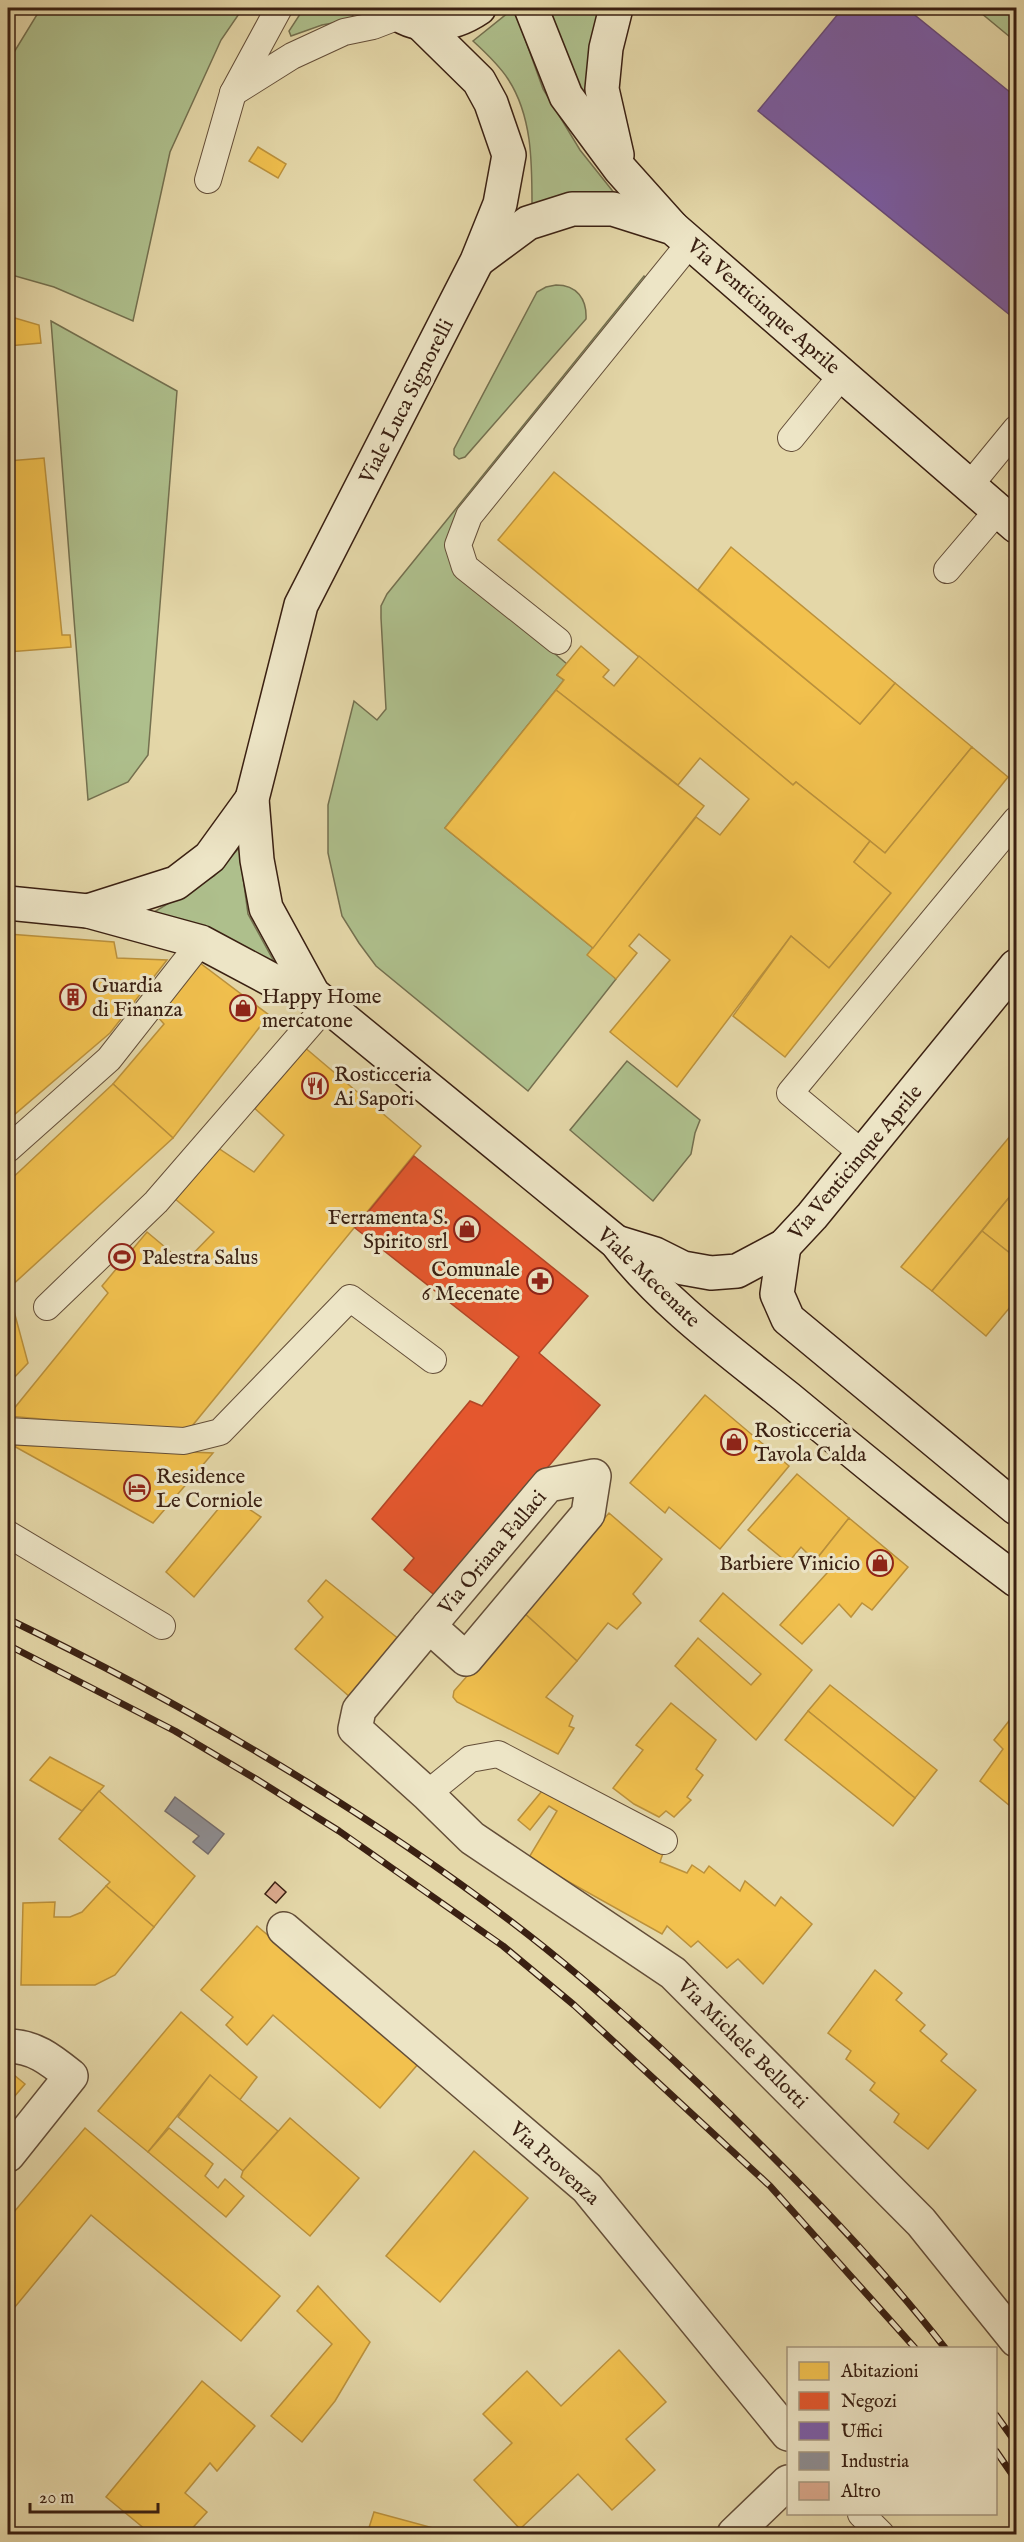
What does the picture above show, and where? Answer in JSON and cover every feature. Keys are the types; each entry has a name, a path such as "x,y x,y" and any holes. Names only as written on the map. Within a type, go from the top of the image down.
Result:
{"main road":[{"path":"404,16 453,21 479,8"},
{"path":"531,8 566,96 620,169 682,235"},
{"path":"616,8 606,48 602,89 620,169"},
{"name":"Viale Luca Signorelli","path":"319,1000 266,908 257,860 252,799 301,605 477,261 500,204 508,155 491,103 479,81 404,16"},
{"name":"Via Venticinque Aprile","path":"477,261 528,223 572,209 613,209 682,235 1007,518"},
{"name":"Viale Luca Signorelli","path":"88,911 176,883 210,857 252,799"},
{"path":"8,903 88,911 201,942 274,981 319,1000"},
{"name":"Via Venticinque Aprile","path":"616,1242 655,1254 683,1268 711,1273 737,1271 784,1246 813,1216 1017,966"},
{"name":"Viale Mecenate","path":"319,1000 616,1242 640,1272 711,1336 963,1541 1017,1580"},
{"path":"784,1246 777,1294 788,1319 1017,1508"},
{"name":"Via Oriana Fallaci","path":"594,1476 588,1514 466,1659 429,1626 548,1485 594,1476"},
{"name":"Via Michele Bellotti","path":"429,1626 359,1710 355,1729 427,1794 471,1838 673,1974 921,2222 1017,2340"},
{"name":"Via Provenza","path":"284,1929 587,2188 787,2432"},
{"path":"8,2046 23,2046 46,2056 71,2076 8,2155"},
{"path":"734,2535 787,2484"}],"lane":[{"path":"208,180 233,93 279,8"},
{"path":"233,93 303,51 344,32 404,16"},
{"path":"558,641 465,567 458,545 469,516 682,235"},
{"path":"790,438 843,374"},
{"path":"970,485 1017,429"},
{"path":"947,570 1007,518"},
{"path":"863,1154 790,1093 1017,820"},
{"path":"8,1149 109,1059 201,942"},
{"path":"47,1307 156,1202 319,1000"},
{"path":"8,1431 184,1441 220,1432 350,1298 433,1360"},
{"path":"8,1534 162,1626"},
{"path":"427,1794 470,1759 498,1754 664,1841"},
{"path":"862,2515 881,2535"}],"green space":[{"path":"41,8 243,8 221,40 170,152 133,321 54,287 8,274 8,62"},
{"path":"304,8 348,8 355,19 322,25 291,36 289,31"},
{"path":"514,8 543,89 580,150 619,199 532,210 529,142 522,109 504,74 473,41"},
{"path":"542,8 606,8 592,117"},
{"path":"975,8 1016,8 1016,42"},
{"path":"644,276 651,282 458,518 455,570 567,664 557,675 564,680 445,828 593,948 616,979 528,1091 376,966 359,943 342,916 328,853 328,805 354,701 377,720 386,709 381,606 387,594"},
{"path":"556,285 570,288 579,294 585,305 586,319 465,457 459,459 454,455 454,449 537,292"},
{"path":"51,321 177,391 148,755 128,782 88,800"},
{"path":"239,848 248,914 277,967 209,930 154,912 214,876"},
{"path":"627,1061 700,1120 691,1154 653,1201 570,1130"}],"building: Abitazioni":[{"path":"258,147 286,164 278,178 249,161"},
{"path":"8,316 39,325 41,343 8,346"},
{"path":"44,458 62,635 70,635 71,647 8,652 8,461"},
{"path":"554,472 860,724 895,683 972,747 885,853 796,782 793,785 498,540"},
{"path":"731,547 895,683 860,724 698,590"},
{"path":"581,646 609,670 603,677 614,686 639,656 793,785 796,782 870,841 854,862 891,893 829,968 791,936 677,1087 610,1032 670,960 639,934 629,946 637,953 616,979 587,955 696,817 720,835 749,799 700,758 678,785 556,690 564,680 557,675"},
{"path":"556,690 704,806 593,948 445,828"},
{"path":"972,747 1008,777 785,1057 733,1016 791,936 829,968 891,893 854,862 870,841 885,853"},
{"name":"Guardia di Finanza","path":"8,934 114,942 117,958 167,960 110,1033 8,1120"},
{"path":"200,963 269,1015 173,1138 113,1084 164,1024 157,1016"},
{"path":"303,1046 421,1146 192,1426 175,1431 8,1416 108,1293 102,1286 147,1232 184,1263 214,1232 174,1198 218,1148 254,1172 284,1135 252,1106"},
{"path":"113,1084 173,1138 8,1289 8,1182"},
{"path":"1016,1129 1016,1189 932,1291 901,1267"},
{"path":"1016,1189 1016,1258 982,1231"},
{"path":"982,1231 1016,1258 1016,1300 986,1336 932,1291"},
{"path":"8,1289 28,1363 8,1384"},
{"path":"705,1395 789,1466 720,1549 669,1507 665,1513 630,1483"},
{"name":"Residence Le Corniole","path":"12,1445 213,1453 153,1523"},
{"path":"797,1474 849,1518 815,1561 801,1547 788,1563 748,1530"},
{"path":"229,1496 261,1517 194,1597 166,1572"},
{"path":"609,1513 662,1559 633,1594 641,1603 617,1629 608,1623 577,1661 523,1612"},
{"path":"849,1518 908,1567 872,1610 862,1603 851,1617 839,1604 802,1644 780,1625 827,1573 815,1561"},
{"path":"326,1580 400,1640 351,1698 295,1649 323,1617 308,1601"},
{"path":"723,1593 812,1670 756,1740 675,1666 698,1638 751,1685 761,1674 700,1621"},
{"path":"523,1612 577,1661 546,1697 573,1716 569,1726 574,1728 558,1754 457,1702 453,1697 454,1691"},
{"path":"830,1685 937,1770 915,1798 808,1711"},
{"path":"671,1703 716,1740 696,1769 703,1775 687,1797 691,1800 674,1817 666,1811 659,1817 634,1804 613,1788 643,1750 636,1745"},
{"path":"808,1711 915,1798 893,1826 785,1740"},
{"path":"1016,1712 1016,1811 980,1781 1003,1749 994,1740"},
{"path":"50,1757 104,1786 82,1811 30,1780"},
{"path":"99,1791 195,1876 154,1927 106,1886 110,1882 59,1839"},
{"path":"542,1791 663,1853 660,1862 687,1873 692,1865 704,1873 709,1866 740,1891 745,1881 775,1906 781,1897 812,1924 763,1984 738,1959 727,1968 698,1941 691,1947 667,1926 662,1934 528,1859 557,1811 549,1806 530,1830 518,1820"},
{"path":"106,1886 154,1927 115,1975 95,1985 21,1985 23,1903 55,1902 54,1917 70,1917 82,1912"},
{"path":"257,1926 419,2063 380,2108 273,2015 247,2045 226,2025 233,2017 201,1990"},
{"path":"875,1970 902,1993 896,2000 925,2025 920,2031 947,2054 941,2061 976,2090 928,2149 894,2122 899,2114 870,2090 875,2083 846,2059 851,2051 828,2033"},
{"path":"181,2012 257,2077 239,2101 210,2075 148,2152 98,2111"},
{"path":"8,2070 25,2084 8,2104"},
{"path":"210,2075 278,2131 243,2171 178,2117"},
{"path":"290,2118 359,2178 310,2236 241,2177 243,2171"},
{"path":"85,2128 280,2296 241,2341 91,2215 10,2313 8,2311 8,2219"},
{"path":"169,2128 213,2164 205,2176 218,2188 225,2179 244,2196 226,2217 148,2152"},
{"path":"474,2151 528,2198 440,2302 386,2256"},
{"path":"318,2286 370,2342 335,2401 302,2442 271,2416 332,2344 297,2311"},
{"path":"619,2350 666,2402 626,2439 655,2470 612,2510 578,2474 520,2529 474,2480 512,2443 483,2414 527,2371 561,2406"},
{"path":"202,2381 255,2426 217,2471 210,2463 185,2493 207,2512 187,2534 151,2534 106,2497"},
{"path":"374,2512 437,2529 436,2534 367,2534"}],"building: Negozi":[{"path":"414,1156 588,1296 539,1353 600,1405 438,1598 404,1570 414,1558 372,1519 470,1401 482,1406 519,1357 355,1228"}],"building: Uffici":[{"path":"843,8 906,8 1016,97 1016,320 758,111"}],"building: Industria":[{"path":"175,1797 224,1834 208,1854 193,1842 199,1836 165,1811"}],"building: Altro":[{"path":"275,1882 286,1892 276,1903 265,1894"}],"railway":[{"path":"8,1619 141,1686 270,1760 396,1840 517,1926 617,2008 742,2126 861,2249 944,2347"},
{"path":"8,1645 175,1731 256,1779 339,1831 503,1946 574,2005 770,2186 914,2347"},
{"path":"997,2416 1016,2443"},
{"path":"997,2452 1016,2480"}],"place":[{"name":"Guardia di Finanza","path":"73,997"},
{"name":"Happy Home mercatone","path":"243,1008"},
{"name":"Rosticceria Ai Sapori","path":"315,1086"},
{"name":"Ferramenta S. Spirito srl","path":"467,1229"},
{"name":"Palestra Salus","path":"122,1257"},
{"name":"Comunale 6 Mecenate","path":"540,1281"},
{"name":"Rosticceria Tavola Calda","path":"734,1442"},
{"name":"Residence Le Corniole","path":"137,1488"},
{"name":"Barbiere Vinicio","path":"880,1563"}]}
